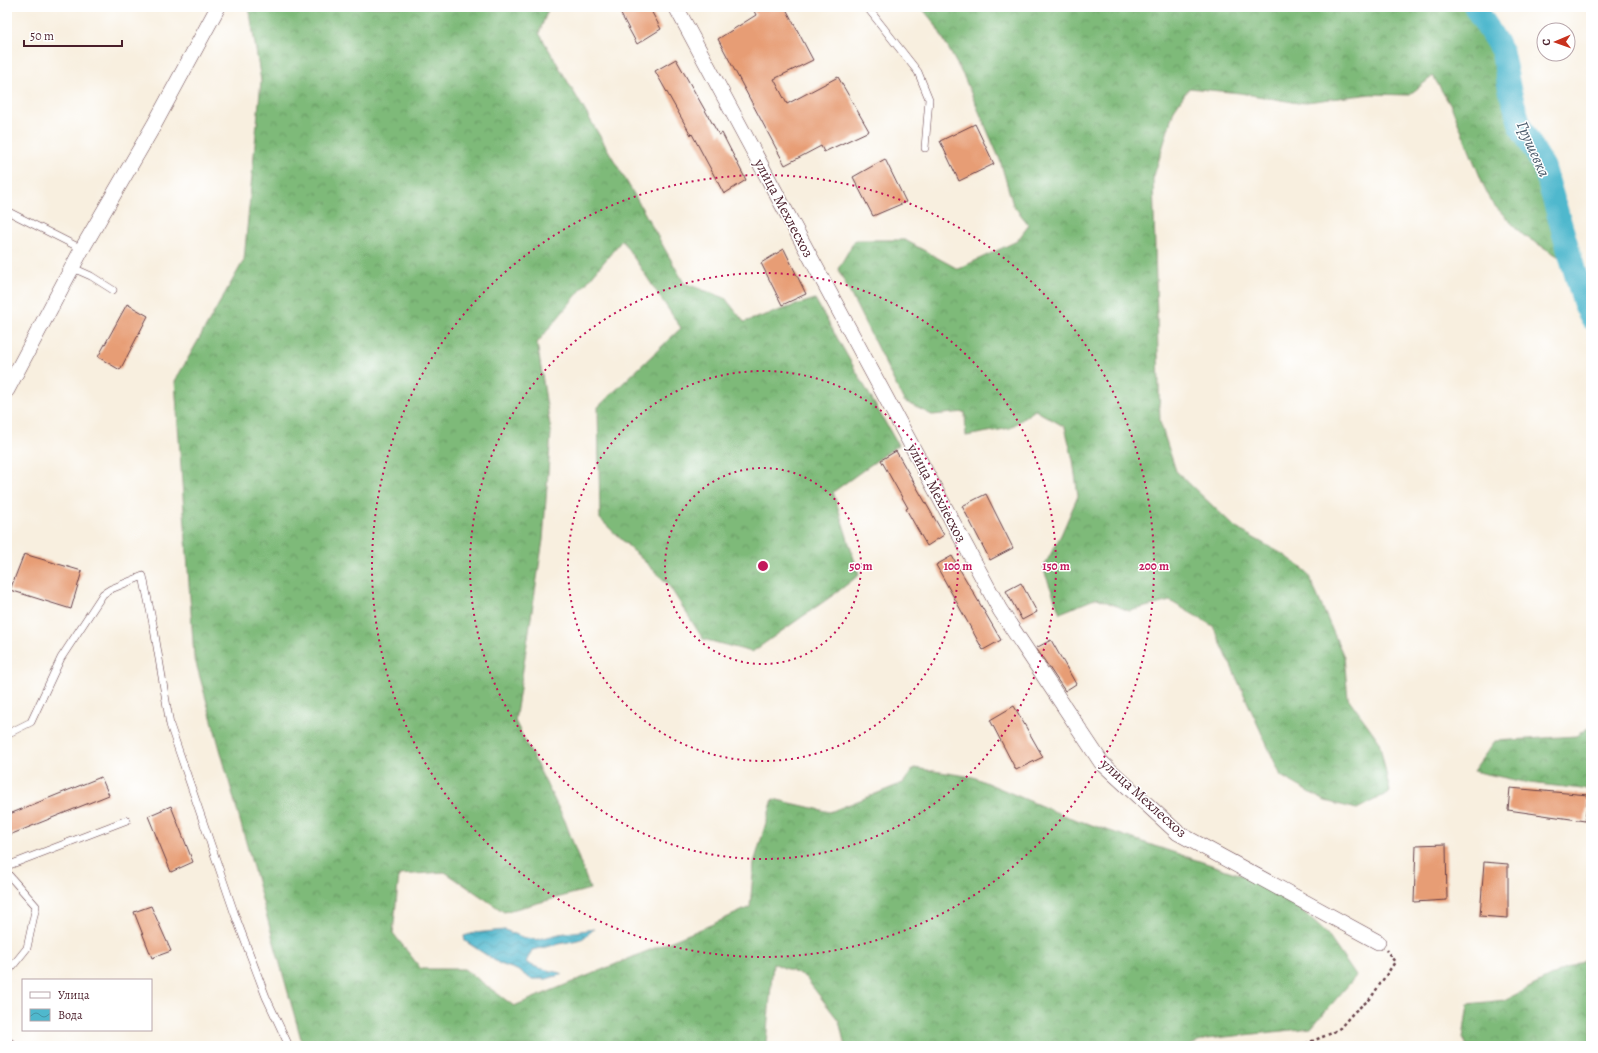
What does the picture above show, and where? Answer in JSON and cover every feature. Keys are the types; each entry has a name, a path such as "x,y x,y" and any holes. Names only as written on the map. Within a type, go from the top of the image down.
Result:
{"street":[{"path":"7,390 82,249 154,125 218,7"},
{"name":"улица Мехлесхоз","path":"676,7 1000,610 1101,762 1178,833 1378,942"}],"lane":[{"path":"868,7 918,72 929,99 925,148"},
{"path":"7,211 82,249"},
{"path":"73,268 91,276 113,290"},
{"path":"7,734 31,722 61,658 103,594 111,589 144,576 170,725 235,914 266,997 289,1046"},
{"path":"7,866 127,820"},
{"path":"7,873 36,906 27,948 7,973"}],"path":[{"path":"1300,1046 1332,1033 1340,1028 1354,1012 1370,999 1395,962 1391,955 1378,942"}],"green space":[{"path":"249,7 549,7 539,33 631,189 684,283 725,298 744,322 815,299 898,445 833,492 859,575 752,652 703,639 668,584 600,519 598,407 681,328 622,240 537,343 551,432 543,540 515,721 565,821 590,889 504,912 445,872 399,875 393,933 421,969 464,969 514,1006 713,924 750,907 754,863 773,799 830,812 903,783 914,768 973,777 1065,816 1277,887 1327,934 1356,976 1311,1028 1206,1039 1188,1046 845,1046 839,1021 805,977 773,963 766,1043 764,1046 303,1046 194,656 175,381 244,260 261,81"},
{"path":"921,7 1475,7 1502,51 1510,91 1521,128 1544,167 1566,244 1561,258 1523,235 1490,201 1452,108 1433,76 1409,95 1371,94 1298,103 1240,93 1189,88 1174,110 1153,179 1160,422 1176,471 1236,528 1286,556 1307,572 1344,657 1348,698 1379,741 1390,792 1357,809 1325,801 1281,776 1213,626 1170,601 1129,611 1097,598 1060,613 1043,568 1061,535 1078,496 1073,460 1065,427 1035,410 1010,428 966,436 965,412 932,415 904,401 838,269 855,240 905,240 958,269 1017,241 1029,225 1013,205 1000,160 964,77 935,24"},
{"path":"1591,726 1591,790 1529,783 1473,771 1495,741 1576,736"},
{"path":"1591,956 1591,1046 1467,1046 1463,1038 1468,1004 1505,1000"}],"water":[{"path":"594,929 582,939 532,950 526,962 538,968 563,974 546,979 531,979 517,970 500,964 465,941 464,936 474,933 505,930 522,937 536,940 559,934"}],"building":[{"path":"617,7 649,7 661,29 637,44"},
{"path":"752,7 785,7 813,60 774,79 787,104 838,77 869,131 824,152 821,146 785,165 718,39 756,15"},
{"path":"676,59 719,135 722,133 746,180 724,194 692,134 691,135 655,71"},
{"path":"975,124 994,164 959,181 940,141"},
{"path":"885,159 906,202 873,216 853,177"},
{"path":"784,249 806,294 782,305 761,263"},
{"path":"127,304 148,316 120,370 98,357"},
{"path":"896,451 944,535 927,546 881,460"},
{"path":"986,494 1013,548 990,560 962,506"},
{"path":"24,554 82,571 71,609 10,590"},
{"path":"952,556 1001,640 983,650 936,565"},
{"path":"1021,583 1037,612 1022,620 1006,591"},
{"path":"1051,640 1076,684 1065,691 1036,648"},
{"path":"1014,706 1043,757 1016,770 990,720"},
{"path":"101,777 109,795 7,836 7,815"},
{"path":"1510,788 1588,795 1585,821 1508,810"},
{"path":"171,806 193,862 171,872 148,816"},
{"path":"1446,844 1447,900 1414,902 1416,845"},
{"path":"1484,862 1508,864 1508,918 1480,916"},
{"path":"151,906 171,951 152,958 134,912"}],"waterway":[{"name":"Грушевка","path":"1475,7 1502,51 1510,91 1521,128 1544,167 1584,303 1591,318"}]}
